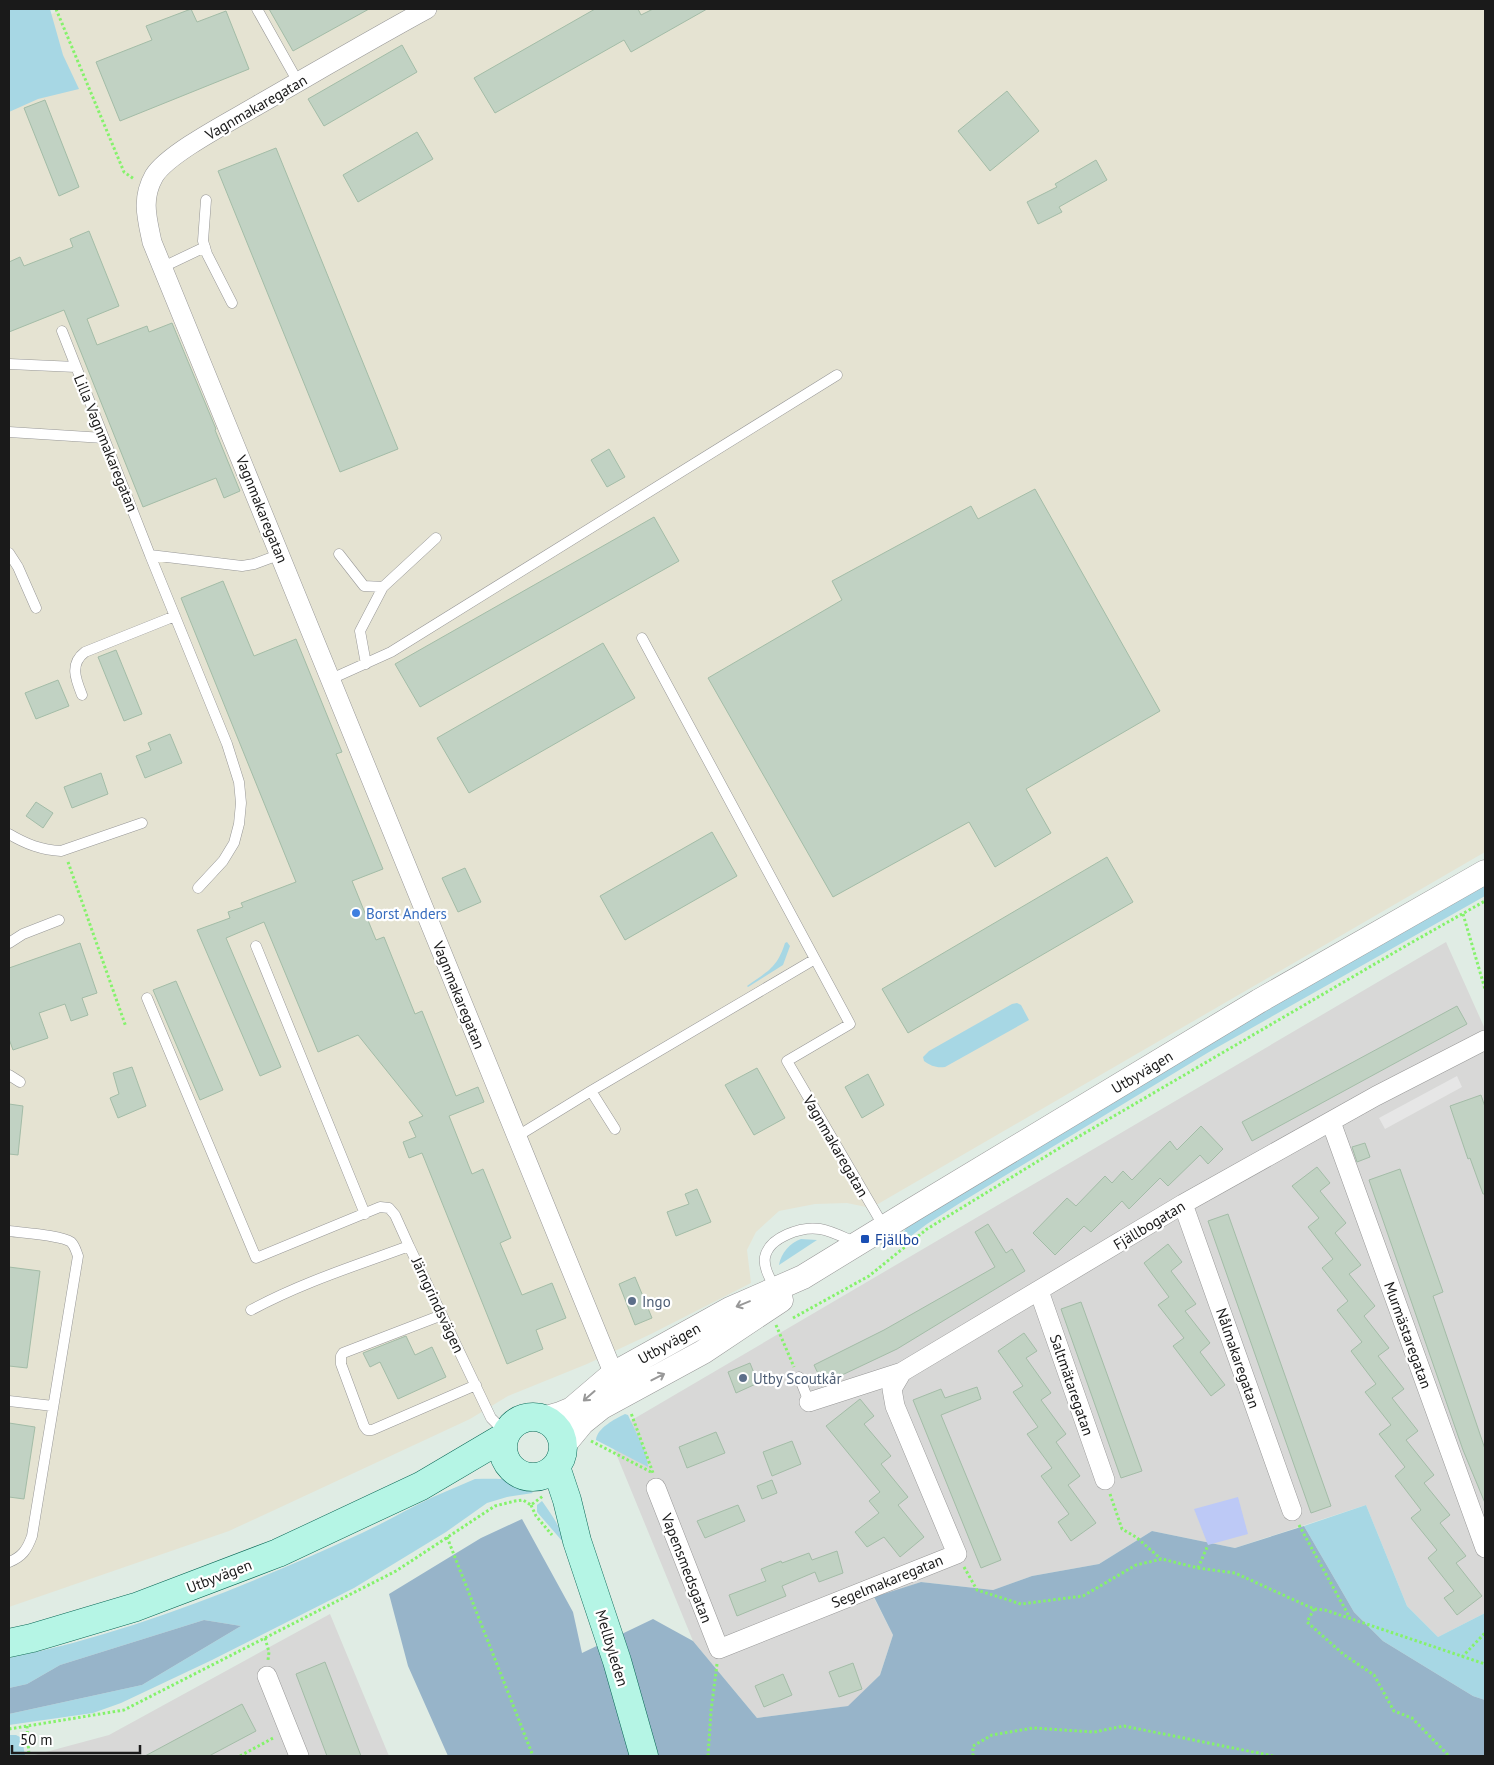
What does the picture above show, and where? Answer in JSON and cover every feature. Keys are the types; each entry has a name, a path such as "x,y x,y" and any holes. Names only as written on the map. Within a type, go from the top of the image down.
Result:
{"main road":[{"name":"Utbyvägen","path":"9,1643 136,1607 278,1553 421,1486 505,1435 514,1424 525,1418 537,1417 543,1419"},
{"path":"543,1419 557,1429 550,1471"},
{"path":"505,1435 502,1446 504,1456 510,1468"},
{"name":"Utbyvägen","path":"421,1486 480,1471 510,1468 525,1477 550,1471"},
{"name":"Mellbyleden","path":"550,1471 566,1500 577,1541 617,1662 644,1756"}],"street":[{"name":"Vagnmakaregatan","path":"420,11 216,130 170,159 155,174 148,189 145,209 152,242 281,554 621,1392"},
{"name":"Utbyvägen","path":"550,1471 582,1423 730,1309 783,1302 803,1277 884,1227 1259,1001 1485,872"},
{"name":"Fjällbogatan","path":"809,1402 902,1372 1183,1204 1376,1096 1484,1045"},
{"name":"Murmästaregatan","path":"1331,1122 1485,1548"},
{"name":"Nålmakaregatan","path":"1183,1204 1292,1511"},
{"name":"Saltmätaregatan","path":"1039,1291 1105,1480"},
{"name":"Segelmakaregatan","path":"719,1649 957,1554 895,1406 892,1389 902,1372"},
{"name":"Utbyvägen","path":"543,1419 621,1392"},
{"name":"Vapensmedsgatan","path":"656,1488 719,1649"},
{"path":"267,1676 299,1756"}],"lane":[{"path":"257,9 298,82"},
{"path":"206,200 203,241 207,254 232,303"},
{"path":"163,266 205,247"},
{"name":"Lilla Vagnmakaregatan","path":"62,331 227,744 239,782 241,804 239,824 234,843 223,861 198,888"},
{"path":"9,364 76,367"},
{"path":"331,680 391,652 836,375"},
{"path":"9,432 104,438"},
{"path":"366,664 360,631 383,588 436,538"},
{"path":"9,553 18,567 36,608"},
{"path":"150,554 242,566 281,554"},
{"path":"339,554 364,586 383,588"},
{"path":"82,695 75,669 80,656 85,652 175,616"},
{"name":"Vagnmakaregatan","path":"642,638 850,1024 787,1061 884,1227"},
{"path":"9,834 33,846 61,851 142,823"},
{"path":"9,943 22,934 59,920"},
{"path":"256,946 365,1214"},
{"path":"516,1137 815,960"},
{"path":"147,998 256,1258 380,1207 389,1208 395,1215 409,1246"},
{"path":"9,1075 20,1082"},
{"path":"591,1091 614,1129"},
{"path":"783,1302 766,1269 765,1258 768,1250 785,1235 799,1231 820,1229 858,1243"},
{"path":"9,1230 61,1238 69,1241 75,1246 78,1256 32,1536 27,1551 9,1562"},
{"name":"Järngrindsvägen","path":"252,1310 282,1293 311,1281 409,1246 491,1418 505,1435"},
{"path":"442,1315 343,1353 341,1364 364,1426 367,1430 372,1430 476,1386"},
{"path":"798,1377 809,1402"},
{"path":"9,1401 53,1406"}],"path":[{"path":"56,9 124,172 148,189"},
{"path":"61,851 70,865 126,1026"},
{"path":"783,1302 869,1276 927,1229 1066,1144 1485,901"},
{"path":"1463,914 1485,989"},
{"path":"768,1331 785,1322"},
{"path":"592,1433 588,1440 653,1472 621,1392"},
{"path":"9,1729 124,1710 396,1571 495,1506 523,1500 531,1505 550,1471"},
{"path":"1105,1480 1122,1529 1136,1537 1162,1559 1198,1568 1235,1573 1314,1609 1325,1610 1350,1618 1485,1664"},
{"path":"1292,1511 1350,1618"},
{"path":"447,1537 534,1756"},
{"path":"1198,1568 1208,1545"},
{"path":"957,1554 977,1590 1021,1604 1083,1596 1136,1566 1162,1559"},
{"path":"1314,1609 1307,1622 1343,1654 1374,1675 1394,1711 1412,1718 1449,1756"},
{"path":"1462,1657 1485,1633"},
{"path":"708,1756 711,1711 719,1649"},
{"path":"27,1726 29,1756"},
{"path":"973,1756 973,1746 992,1735 1033,1728 1094,1732 1124,1726 1273,1756"},
{"path":"240,1756 288,1730"}],"shaded area":[{"path":"9,9 50,9 63,55 79,89 38,99 9,112"},
{"path":"60,9 1485,9 1485,852 871,1208 847,1203 815,1204 779,1211 756,1232 747,1250 751,1283 651,1334 587,1364 508,1396 470,1419 229,1531 9,1607 9,41"},
{"path":"1485,885 1485,896 1209,1052 960,1203 911,1236 904,1232 906,1228 929,1213 1220,1035"},
{"path":"787,942 790,946 783,965 748,987 775,964"},
{"path":"1446,942 1485,1029 1485,1613 1438,1637 1407,1606 1366,1505 1235,1548 1152,1531 1099,1564 1032,1576 993,1590 921,1582 874,1598 893,1635 880,1675 849,1706 757,1718 693,1641 608,1434"},
{"path":"1017,1003 1021,1005 1029,1020 945,1067 934,1066 924,1061 923,1057 929,1051 1012,1004"},
{"path":"1457,1076 1462,1087 1385,1129 1379,1118"},
{"path":"801,1239 817,1240 779,1265 787,1249"},
{"path":"625,1414 628,1415 640,1441 646,1455 648,1467 596,1440 603,1428"},
{"path":"475,1479 513,1481 533,1493 507,1497 487,1503 446,1532 354,1588 212,1660 121,1703 93,1713 9,1725 9,1714 142,1685 241,1626 204,1620 60,1665 27,1684 9,1688 9,1658 55,1648 100,1635 189,1606 276,1571 362,1533 424,1501"},
{"path":"1238,1497 1248,1534 1208,1545 1194,1509"},
{"path":"542,1501 558,1526 563,1542 537,1512 537,1505"},
{"path":"1366,1505 1407,1606 1438,1637 1485,1613 1485,1700 1473,1696 1383,1641 1354,1612 1304,1526"},
{"path":"522,1519 573,1612 582,1653 653,1619 693,1641 757,1718 848,1706 880,1675 893,1635 874,1597 921,1582 993,1590 1032,1576 1099,1564 1152,1531 1235,1548 1304,1526 1354,1612 1383,1641 1473,1696 1485,1700 1485,1756 448,1756 408,1666 389,1594 481,1538"},
{"path":"330,1614 389,1756 31,1756 109,1735"},
{"path":"204,1620 241,1626 142,1685 9,1714 9,1688 27,1684 60,1665"},
{"path":"9,1735 16,1735 22,1738 25,1756 9,1756"}],"building":[{"path":"191,9 197,22 226,11 249,69 120,121 96,62 152,40 146,26"},
{"path":"269,9 369,9 293,51"},
{"path":"595,9 638,9 641,15 653,9 707,9 631,52 624,40 495,113 474,78"},
{"path":"402,45 417,72 324,126 308,99"},
{"path":"1007,91 1039,131 990,171 958,131"},
{"path":"45,100 79,187 59,196 24,108"},
{"path":"417,132 433,159 358,202 343,175"},
{"path":"276,148 398,449 340,472 218,171"},
{"path":"1096,160 1107,180 1059,207 1062,212 1038,224 1027,202 1057,187 1055,184"},
{"path":"89,231 119,306 87,319 97,345 147,326 149,332 172,323 240,491 224,498 216,478 143,507 64,310 9,332 9,262 20,257 24,266 73,247 70,239"},
{"path":"609,449 625,477 607,487 591,460"},
{"path":"1035,489 1160,711 1026,789 1051,833 995,867 969,822 833,897 708,678 842,600 832,581 971,506 978,519"},
{"path":"654,517 679,561 420,707 395,664"},
{"path":"223,581 254,656 296,639 342,752 336,754 383,869 352,881 376,940 384,937 415,1014 422,1011 456,1096 478,1087 484,1102 449,1116 472,1174 483,1169 511,1238 500,1243 522,1295 552,1283 566,1318 536,1330 543,1349 507,1364 422,1153 409,1158 403,1142 416,1137 409,1122 423,1116 358,1035 318,1052 264,922 226,938 281,1067 260,1076 197,930 230,918 228,912 243,907 241,903 296,882 181,598"},
{"path":"603,643 635,698 469,793 437,738"},
{"path":"116,650 142,714 124,721 98,657"},
{"path":"58,680 69,706 36,719 25,693"},
{"path":"170,734 182,763 145,778 136,756 151,750 148,743"},
{"path":"101,773 108,794 72,808 64,787"},
{"path":"36,802 53,813 43,828 26,816"},
{"path":"712,832 737,876 625,940 600,896"},
{"path":"1107,857 1133,902 908,1033 882,989"},
{"path":"465,868 481,902 458,912 442,878"},
{"path":"80,943 97,993 82,998 88,1015 71,1021 65,1004 39,1013 48,1038 13,1050 9,1039 9,968"},
{"path":"176,981 223,1090 200,1100 153,990"},
{"path":"1457,1006 1467,1024 1252,1141 1242,1122"},
{"path":"132,1067 146,1106 118,1118 110,1098 119,1094 113,1073"},
{"path":"757,1068 785,1118 754,1135 725,1085"},
{"path":"868,1074 884,1105 862,1118 845,1087"},
{"path":"1481,1095 1485,1107 1485,1194 1483,1194 1470,1158 1468,1159 1450,1106"},
{"path":"9,1104 23,1106 18,1155 9,1154"},
{"path":"1201,1126 1223,1149 1208,1164 1200,1155 1168,1186 1160,1178 1129,1209 1122,1201 1091,1232 1084,1226 1055,1255 1033,1233 1067,1198 1076,1206 1105,1176 1112,1183 1123,1171 1132,1180 1170,1141 1177,1150"},
{"path":"1365,1143 1370,1157 1357,1162 1352,1147"},
{"path":"1317,1167 1330,1183 1320,1191 1346,1223 1335,1233 1361,1265 1349,1274 1375,1306 1364,1316 1389,1348 1378,1356 1404,1389 1392,1398 1418,1431 1406,1440 1434,1475 1424,1483 1450,1515 1440,1523 1466,1556 1456,1563 1482,1596 1457,1615 1444,1598 1454,1591 1428,1558 1437,1550 1411,1518 1421,1510 1395,1476 1405,1467 1379,1434 1391,1425 1365,1392 1376,1384 1351,1351 1362,1342 1337,1310 1348,1301 1322,1268 1333,1259 1308,1227 1319,1218 1292,1186"},
{"path":"1400,1169 1443,1292 1433,1296 1485,1449 1485,1503 1463,1450 1369,1180"},
{"path":"697,1189 711,1222 676,1236 667,1212 689,1204 685,1194"},
{"path":"1228,1214 1331,1506 1311,1513 1208,1221"},
{"path":"988,1224 1006,1253 1012,1249 1025,1271 897,1349 823,1384 814,1365 884,1330 995,1267 975,1232"},
{"path":"1168,1244 1182,1262 1171,1271 1196,1304 1185,1311 1210,1343 1200,1352 1225,1385 1211,1396 1173,1346 1184,1338 1158,1305 1169,1297 1144,1263"},
{"path":"9,1267 40,1271 27,1368 9,1366"},
{"path":"635,1277 652,1318 635,1325 619,1284"},
{"path":"1081,1302 1142,1471 1121,1478 1061,1309"},
{"path":"1024,1333 1037,1351 1026,1358 1051,1393 1041,1400 1066,1434 1056,1442 1080,1476 1068,1485 1096,1523 1071,1541 1058,1522 1069,1514 1041,1476 1052,1468 1027,1434 1038,1427 1013,1392 1023,1386 998,1351"},
{"path":"406,1336 415,1355 432,1347 446,1377 398,1399 380,1362 370,1367 363,1353"},
{"name":"Utby Scoutkår","path":"750,1363 758,1383 736,1393 728,1372"},
{"path":"977,1387 981,1399 941,1415 1001,1560 981,1568 913,1400 941,1389 945,1398"},
{"path":"860,1399 874,1416 864,1424 891,1456 881,1464 908,1497 898,1505 924,1537 900,1557 884,1537 867,1547 855,1532 879,1513 869,1501 880,1492 826,1426"},
{"path":"9,1423 35,1427 24,1499 9,1497"},
{"path":"716,1432 725,1453 687,1468 679,1447"},
{"path":"792,1441 801,1464 772,1476 763,1452"},
{"path":"772,1480 777,1493 762,1499 757,1486"},
{"path":"738,1505 745,1521 705,1538 697,1521"},
{"path":"837,1551 843,1573 819,1582 815,1572 782,1586 786,1596 737,1616 729,1595 766,1581 761,1569 809,1553 812,1560"},
{"path":"325,1662 361,1756 327,1756 296,1674"},
{"path":"853,1663 862,1689 839,1697 829,1672"},
{"path":"783,1674 792,1695 764,1707 755,1686"},
{"path":"242,1704 256,1731 209,1756 145,1756"}],"place":[{"name":"Borst Anders","path":"356,913"},
{"name":"Fjällbo","path":"865,1239"},
{"name":"Ingo","path":"632,1301"},
{"name":"Utby Scoutkår","path":"743,1378"}]}
